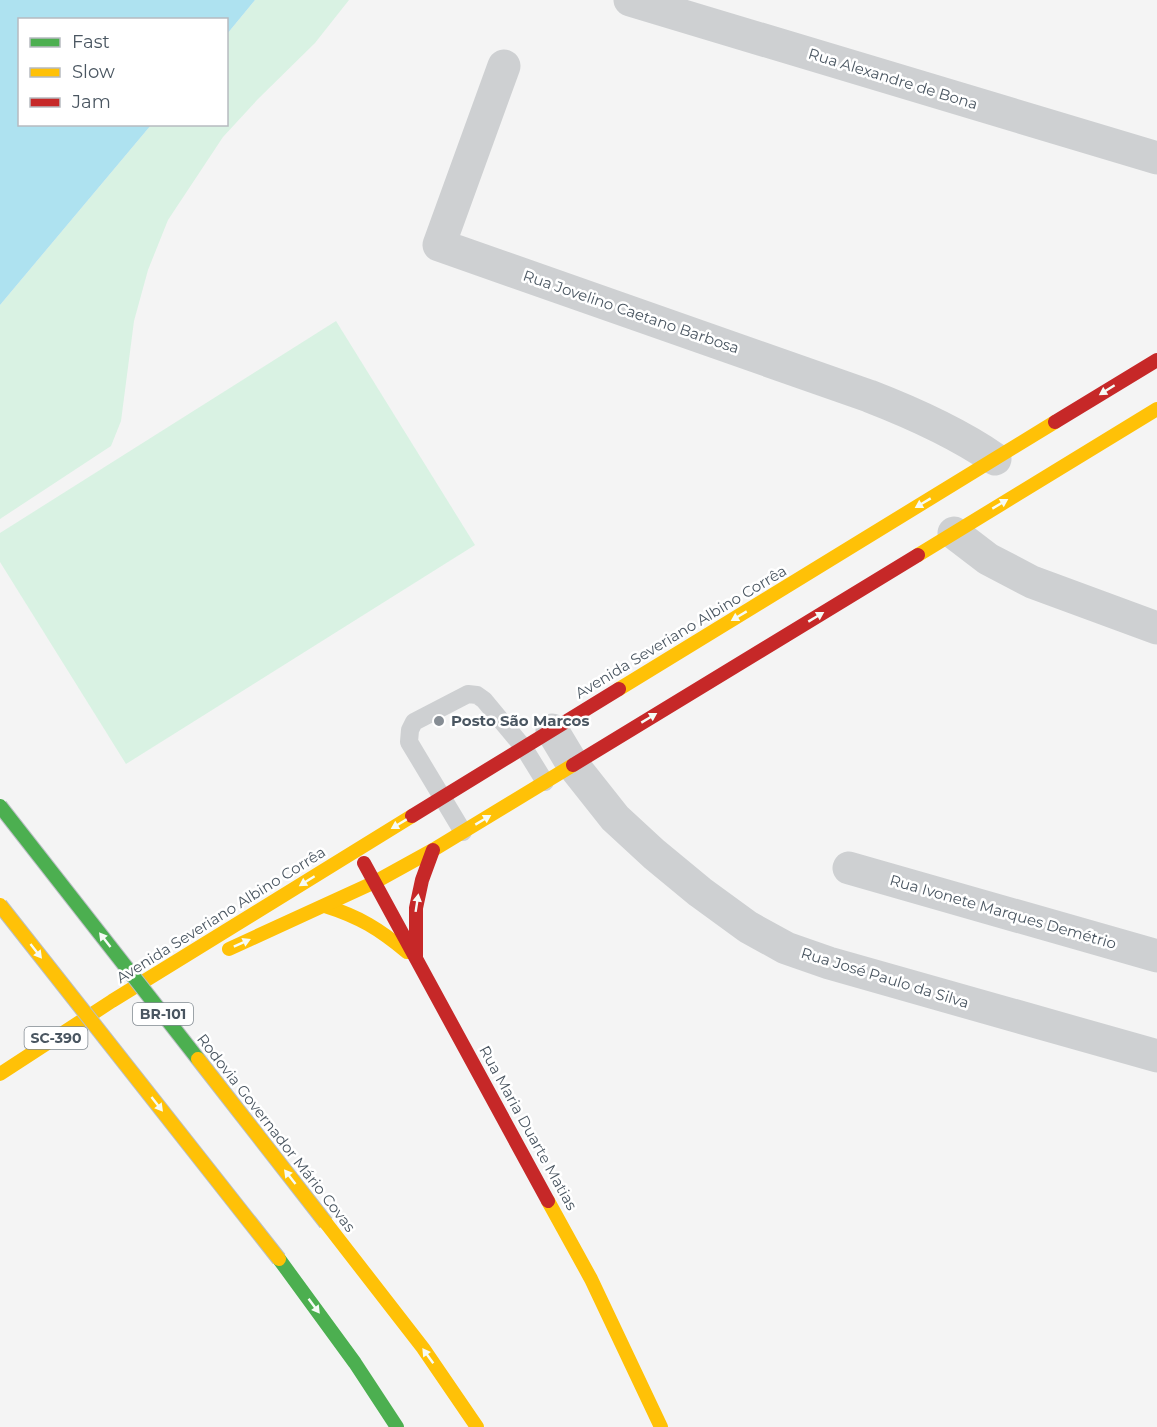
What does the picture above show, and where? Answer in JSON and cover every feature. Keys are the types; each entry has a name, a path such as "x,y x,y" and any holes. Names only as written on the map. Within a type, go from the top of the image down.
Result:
{"main road":[{"name":"Avenida Severiano Albino Corrêa","path":"112,1001 552,730 988,473 1157,360"},
{"name":"Avenida Severiano Albino Corrêa","path":"112,1001 325,906 433,850 573,765 962,519 1157,409"},
{"name":"Rodovia Governador Mário Covas","path":"0,806 420,1345 463,1403 477,1427"},
{"name":"Rua Maria Duarte Matias","path":"356,850 591,1279 661,1427"},
{"path":"416,959 416,908 422,880 433,850"},
{"path":"0,905 279,1259 334,1334 397,1427"},
{"path":"325,906 351,914 378,928 416,959"},
{"name":"SC-390","path":"0,1074 112,1001"}],"street":[{"name":"Rua Alexandre de Bona","path":"630,0 1157,158"},
{"name":"Rua Jovelino Caetano Barbosa","path":"504,66 439,245 908,411 977,447 988,473"},
{"path":"962,519 988,559 1032,582 1157,628"},
{"name":"Rua José Paulo da Silva","path":"552,730 573,765 615,818 700,892 748,927 786,948 829,963 1157,1056"},
{"name":"Rua Ivonete Marques Demétrio","path":"849,868 1157,956"}],"lane":[{"path":"463,832 409,742 410,730 414,722 468,694 477,695 484,700 525,748 545,782"}],"green space":[{"path":"255,0 349,0 315,43 223,137 168,220 148,270 134,321 121,421 111,446 0,519 0,305 150,126 228,126 228,33"},
{"path":"336,321 475,545 126,764 0,562 0,533"}],"water":[{"path":"0,0 255,0 228,33 228,18 18,18 18,126 150,126 0,305"}],"traffic: fast":[{"path":"0,806 198,1059"},
{"path":"279,1259 355,1363 397,1427"}],"traffic: slow":[{"path":"918,555 1157,409"},
{"path":"619,689 1055,422"},
{"path":"229,949 375,882 433,850 573,765"},
{"path":"0,1074 112,1001 412,816"},
{"path":"0,905 279,1259"},
{"path":"325,906 369,924 407,952"},
{"path":"198,1059 326,1223"},
{"path":"548,1201 591,1279 661,1427"},
{"path":"326,1223 423,1348 477,1427"}],"traffic: jam":[{"path":"1055,422 1157,360"},
{"path":"573,765 918,555"},
{"path":"412,816 619,689"},
{"path":"416,957 416,908 422,880 433,850"},
{"path":"364,863 548,1201"}],"place":[{"name":"Posto São Marcos","path":"439,721"}]}
